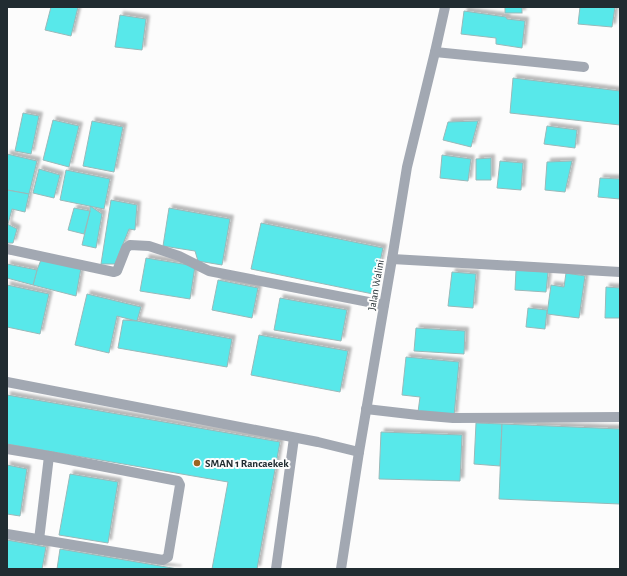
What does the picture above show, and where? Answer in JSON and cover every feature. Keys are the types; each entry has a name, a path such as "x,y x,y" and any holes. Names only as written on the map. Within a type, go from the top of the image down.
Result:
{"street":[{"name":"Jalan Walini","path":"341,569 358,452 407,167 445,7"},
{"path":"435,52 584,67"},
{"path":"7,249 114,272 117,271 128,246 149,246 180,256 209,271 384,305"},
{"path":"392,260 620,272"},
{"path":"7,382 318,442 358,452"},
{"path":"366,409 453,418 620,417"},
{"path":"276,569 294,438"},
{"path":"7,450 49,456 178,480 180,485 168,557 163,560 7,534"},
{"path":"39,540 49,456"}],"building":[{"path":"51,7 78,7 71,36 45,30"},
{"path":"505,7 522,7 522,13 505,13"},
{"path":"580,7 615,7 612,27 578,24"},
{"path":"464,11 525,21 522,48 496,44 496,38 461,34"},
{"path":"120,15 146,19 142,50 115,47"},
{"path":"513,78 620,91 620,125 510,113"},
{"path":"23,113 39,116 31,154 15,151"},
{"path":"53,120 79,126 69,167 43,160"},
{"path":"92,121 123,127 114,172 83,166"},
{"path":"478,121 471,147 443,140 448,122"},
{"path":"547,126 577,130 575,148 544,144"},
{"path":"7,154 37,161 29,194 7,190"},
{"path":"442,155 471,159 468,181 440,178"},
{"path":"491,158 491,180 476,180 476,159"},
{"path":"500,161 523,163 521,190 497,188"},
{"path":"572,161 565,192 545,190 547,162"},
{"path":"39,169 60,175 54,198 33,193"},
{"path":"66,170 110,179 104,209 60,200"},
{"path":"600,178 620,179 620,199 598,197"},
{"path":"7,190 29,194 25,212 12,209 8,224 7,224"},
{"path":"111,200 137,205 135,230 129,229 115,264 101,264"},
{"path":"90,206 102,214 96,248 82,245"},
{"path":"74,208 90,211 84,234 68,230"},
{"path":"169,208 230,219 222,265 198,261 195,251 163,246"},
{"path":"261,223 383,248 373,294 251,269"},
{"path":"7,224 17,229 13,243 7,243"},
{"path":"146,258 195,266 190,299 140,291"},
{"path":"41,260 81,268 76,296 33,285"},
{"path":"7,264 37,270 33,285 7,278"},
{"path":"516,270 548,272 546,292 515,290"},
{"path":"452,272 476,274 473,308 448,306"},
{"path":"566,273 585,276 579,318 547,314 551,285 564,287"},
{"path":"218,280 258,288 252,318 212,310"},
{"path":"7,285 49,294 40,334 7,327"},
{"path":"606,287 620,288 620,318 605,318"},
{"path":"87,294 141,307 137,321 117,316 109,353 75,345"},
{"path":"280,298 347,310 341,341 274,330"},
{"path":"528,308 547,310 545,329 526,327"},
{"path":"123,320 137,321 232,339 227,367 118,348"},
{"path":"416,328 465,331 464,354 414,351"},
{"path":"259,335 348,351 340,392 251,375"},
{"path":"406,357 459,362 454,416 418,412 420,397 402,395"},
{"name":"SMAN 1 Rancaekek","path":"7,395 280,442 257,569 212,569 228,482 7,444"},
{"path":"476,423 502,424 500,466 474,464"},
{"path":"502,424 620,429 620,504 499,499"},
{"path":"381,432 462,435 460,481 379,479"},
{"path":"7,465 27,469 20,516 7,514"},
{"path":"70,474 118,482 108,543 59,535"},
{"path":"7,540 46,547 42,569 7,569"},
{"path":"60,549 178,569 57,569"}],"place":[{"name":"SMAN 1 Rancaekek","path":"197,463"}]}
